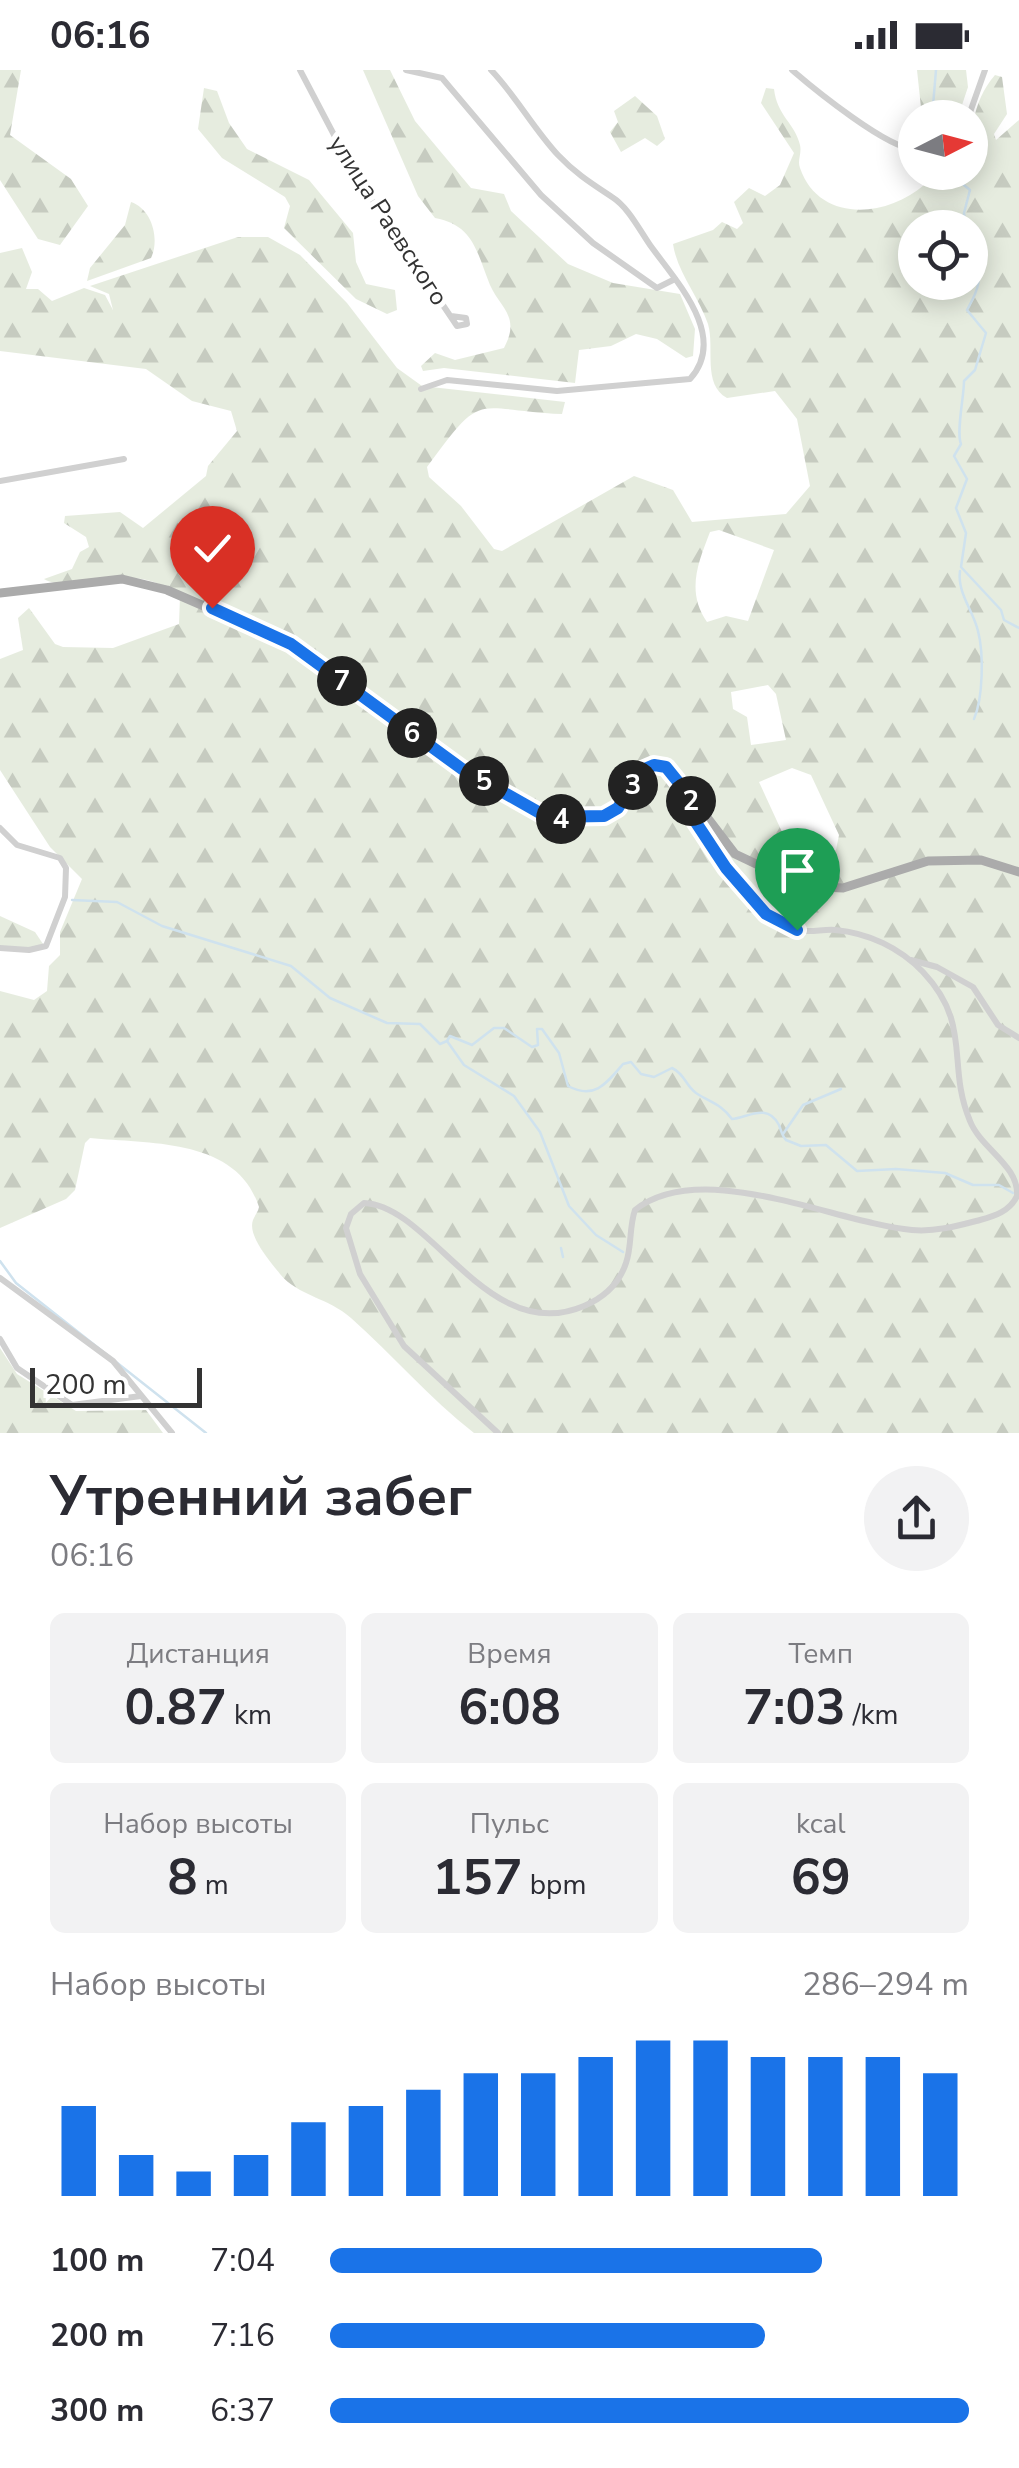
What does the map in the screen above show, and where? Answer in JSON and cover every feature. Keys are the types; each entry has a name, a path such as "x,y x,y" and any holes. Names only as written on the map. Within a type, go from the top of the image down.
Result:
{"main road":[{"path":"0,594 122,580 146,583 212,608 291,644 462,769 547,817 582,819 610,813 630,793 640,771 654,765 666,767 736,854 802,886 843,888 928,861 981,860 1019,872"}],"street":[{"name":"улица Раевского","path":"300,70 354,174 451,316"},
{"path":"406,70 442,78 540,195 593,243 657,288 675,279"},
{"path":"421,389 446,380 557,391 690,379 701,365 704,343 692,306 675,279 621,206 574,172 536,131 492,70"},
{"path":"792,70 898,144"},
{"path":"974,100 985,70"},
{"path":"0,481 124,460"},
{"path":"691,798 693,818 704,837 766,914 797,930 836,930 877,940 910,960 937,967 973,987 998,1025 1019,1038"},
{"path":"0,828 17,845 48,850 60,858 66,881 46,946 30,950 0,948"},
{"path":"498,1433 404,1346 360,1274 346,1236 351,1214 364,1203 382,1204 410,1224 456,1268 515,1306 540,1312 573,1310 606,1294 626,1264 635,1210 647,1200 677,1194 750,1194 914,1230 936,1231 998,1215 1017,1196 1012,1171 980,1141 970,1122 960,1083 956,1026 945,1002 910,960"},
{"path":"0,1278 113,1361 172,1433"},
{"path":"0,1340 17,1368 72,1405 142,1396"}],"green space":[{"path":"0,70 21,70 10,135 71,179 88,206 60,245 38,239 0,180"},
{"path":"363,70 390,70 415,121 471,188 504,194 511,211 568,264 613,283 680,294 695,329 693,356 686,358 657,339 636,334 611,346 579,350 575,383 444,368 423,371 421,366 435,353 455,360 504,348 510,320 472,242 458,227 435,218 418,196"},
{"path":"917,70 966,70 968,87 964,100 920,100"},
{"path":"995,75 1002,77 1007,114 994,134 996,140 1019,120 1019,1433 474,1433 351,1318 287,1281 253,1234 253,1220 259,1207 248,1184 212,1156 189,1149 90,1138 85,1143 75,1190 66,1199 0,1228 0,991 34,1000 47,991 49,966 60,955 60,932 82,879 50,847 0,770 0,659 23,650 18,618 29,608 55,644 63,647 113,648 179,624 180,597 144,579 71,584 44,579 72,569 80,552 89,547 86,537 64,523 65,516 120,512 143,528 206,476 208,466 237,431 231,411 192,401 146,369 0,351 0,253 22,248 32,272 26,289 38,289 52,301 84,288 105,295 113,310 109,294 90,286 238,237 268,237 300,255 347,303 397,368 422,386 565,402 562,414 495,408 471,414 427,467 429,477 461,506 494,549 502,551 634,476 673,490 692,522 786,514 810,486 797,419 775,391 727,398 719,392 712,375 708,324 673,244 713,230 722,222 737,229 743,223 734,202 749,188 765,196 780,185 794,153 761,103 766,88 774,89 779,106 798,137 799,165 809,186 822,198 855,210 891,204 917,190 988,190 988,100 980,100","holes":["719,530 774,550 748,621 726,616 707,622 697,600 696,577 702,555 710,532","768,685 776,694 786,740 751,745 747,717 733,709 731,692","792,768 811,775 839,835 836,850 806,865 794,858 759,782"]},
{"path":"204,88 217,91 229,123 247,149 309,180 353,233 356,262 366,284 395,290 397,310 387,314 356,299 284,228 290,206 285,197 222,158 198,129"},
{"path":"635,96 657,116 665,139 657,146 645,138 621,152 610,132 618,122 614,111"},
{"path":"131,202 144,211 152,226 155,242 151,258 87,281 90,268 125,225"},
{"path":"0,916 35,932 43,944 28,949 0,946"},
{"path":"0,1348 17,1374 76,1411 146,1410 163,1433 0,1433"}],"waterway":[{"path":"934,100 936,70"},
{"path":"965,210 970,190"},
{"path":"972,300 967,310 986,333 975,370 964,381 961,444 954,456 967,479 956,508 966,533 961,567 1001,610 1004,620 1019,628"},
{"path":"960,571 961,587 980,641 981,688 974,719"},
{"path":"72,900 117,902 162,926 291,966 330,998 387,1023 420,1024 440,1044 447,1041 464,1065 514,1096 540,1132 569,1206 596,1235 623,1252"},
{"path":"447,1041 450,1036 472,1045 494,1028 504,1028 532,1047 538,1045 537,1029 542,1029 559,1053 568,1086 577,1090 599,1088 623,1064 631,1062 641,1074 654,1077 672,1068 696,1093 732,1119 769,1114 786,1140 801,1146 826,1145 857,1171 945,1173 973,1185 999,1185 1013,1193"},
{"path":"783,1134 803,1105 841,1089"},
{"path":"561,1248 563,1257"},
{"path":"0,1261 16,1283 206,1433"}],"route":[{"path":"212,608 291,644 462,769 547,817 567,820 604,816 618,808 630,793 640,771 654,765 666,767 691,798 693,818 726,868 766,914 797,930"}]}
